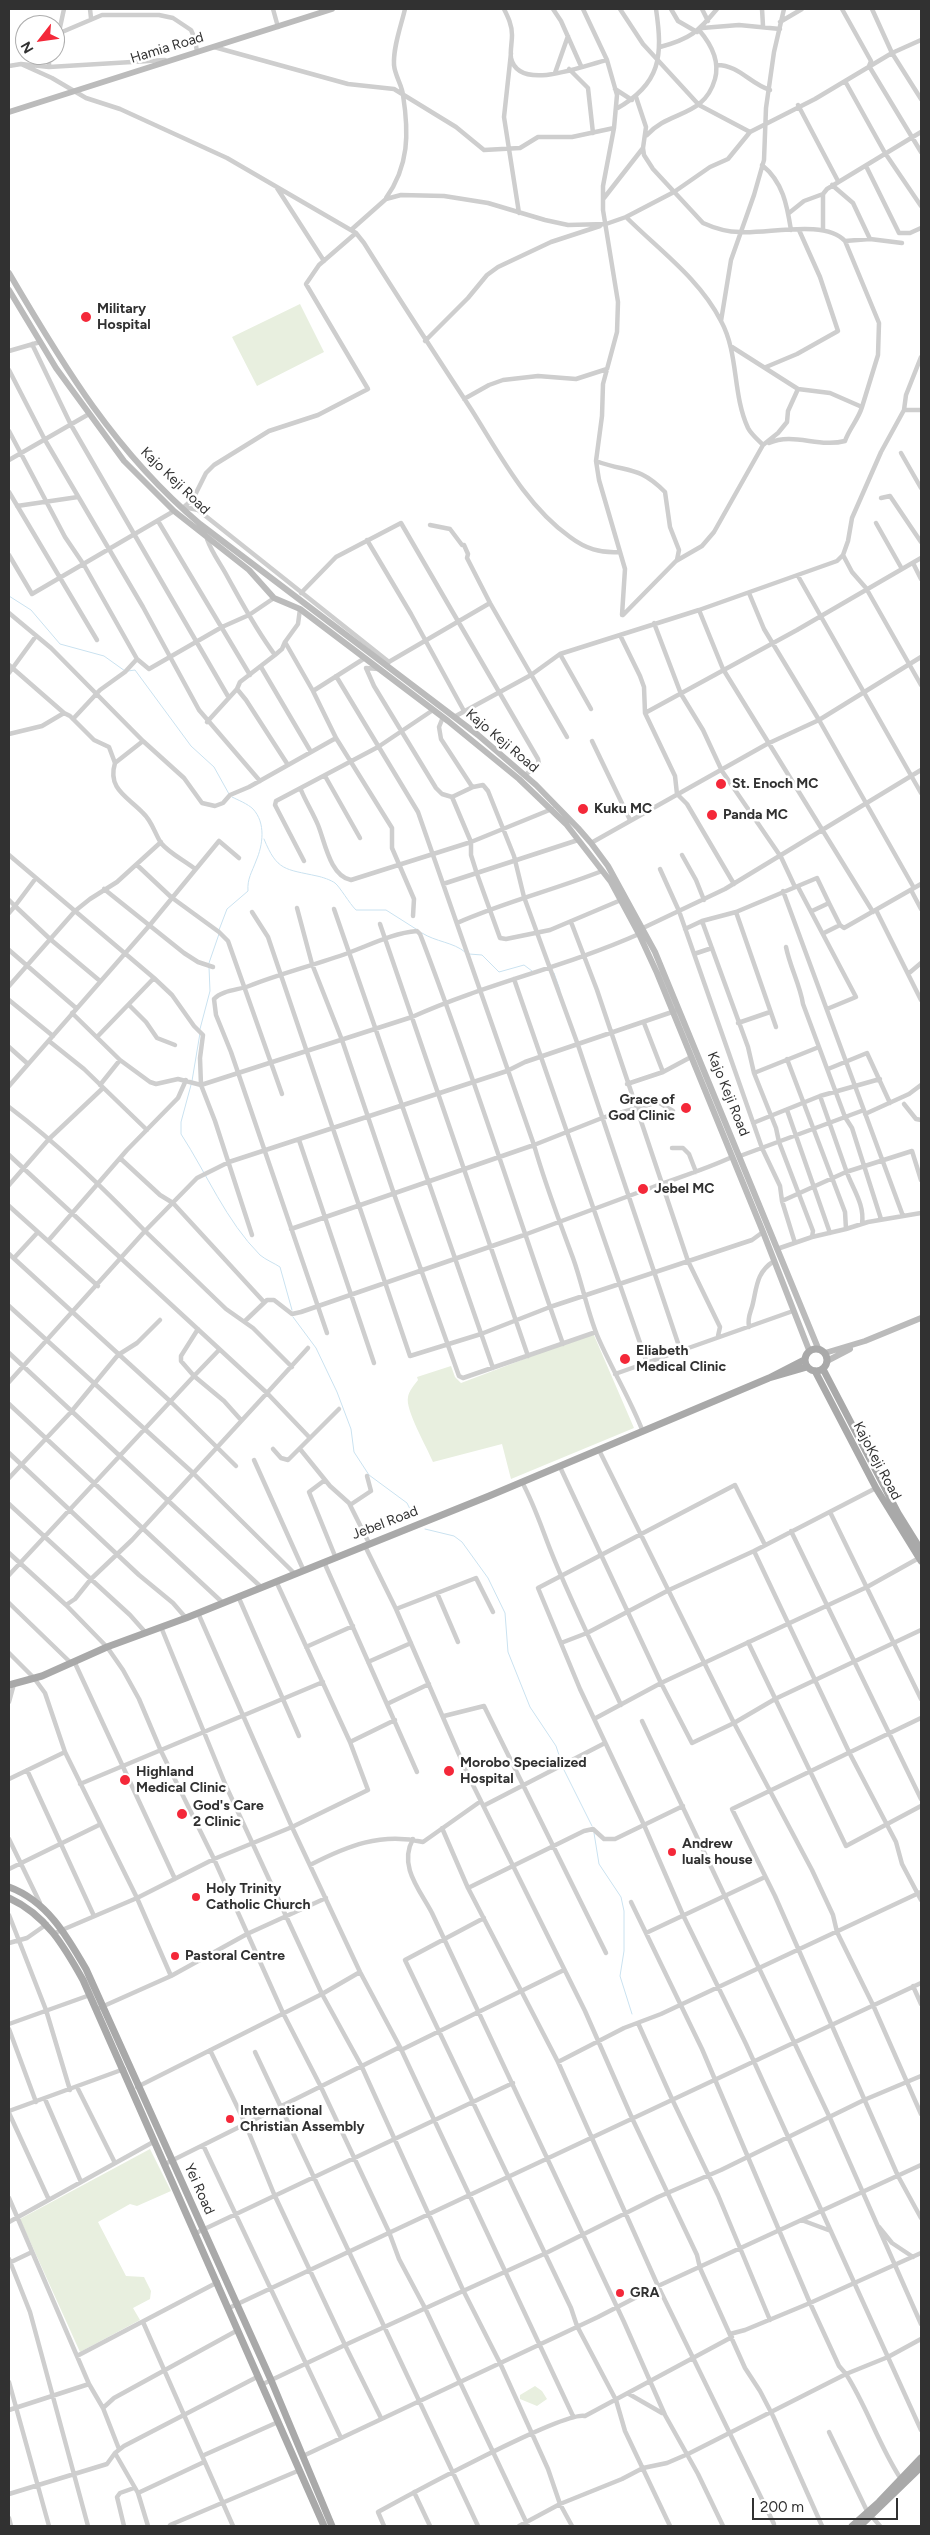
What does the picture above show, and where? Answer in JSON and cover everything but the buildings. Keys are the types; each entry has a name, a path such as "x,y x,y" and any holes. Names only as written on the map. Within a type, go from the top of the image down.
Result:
{"main road":[{"name":"Hamia Road","path":"9,112 332,9"},
{"name":"Kajo Keji Road","path":"9,273 59,365 89,414 124,461 174,511 207,539 249,570 274,598 300,609 533,787 591,843 608,866 679,1008 818,1348"},
{"name":"Kajo Keji Road","path":"9,290 40,342 135,460 176,503 387,663 525,775 602,870 641,931 809,1350"},
{"path":"826,1357 818,1348 809,1350 804,1360 807,1367 819,1370 826,1357 921,1318"},
{"name":"Jebel Road","path":"12,1685 34,1678 107,1647 146,1634 335,1556 560,1467 768,1378 804,1360"},
{"name":"Jebel Road","path":"768,1378 807,1367"},
{"name":"KajoKeji Road","path":"819,1370 876,1488 920,1560"},
{"name":"KajoKeji Road","path":"819,1370 895,1508 921,1550"},
{"name":"Yei Road","path":"9,1887 21,1892 42,1907 63,1929 86,1969 124,2069 136,2087 155,2141 324,2526"},
{"name":"Yei Road","path":"9,1898 27,1908 55,1933 90,1995 101,2008 136,2087 173,2160 204,2228 271,2380 332,2526"},
{"path":"852,2526 879,2502 921,2458"},
{"path":"860,2526 921,2467"}],"street":[{"path":"90,9 91,18"},
{"path":"151,9 153,15"},
{"path":"274,9 278,27"},
{"path":"405,9 394,65 403,93 407,138 401,175 386,199 324,261 306,284 368,389 318,415 269,431 214,465 206,473 192,499 184,507 198,510 387,663 490,603"},
{"path":"504,9 510,23 513,64 525,75 544,76 607,60"},
{"path":"553,9 568,36 581,66"},
{"path":"583,9 607,60 615,88 616,109 614,128 606,166 603,199 618,302 618,332 603,384 602,416 596,461 598,480 625,569 622,616 676,560 702,546 714,532 763,445 778,433 787,422 788,411 798,389"},
{"path":"620,9 643,44 699,105 750,132"},
{"path":"616,109 634,98 654,74 660,47 660,31 656,9"},
{"path":"603,199 642,148 646,136 653,128 699,105 709,97 717,65 708,41 699,30 678,21 671,9"},
{"path":"702,9 708,21"},
{"path":"660,47 675,43 699,30 717,9"},
{"path":"762,9 763,26"},
{"path":"721,321 731,260 762,166 766,108 774,52 784,9"},
{"path":"780,22 802,9"},
{"path":"842,9 871,61 869,66 921,152"},
{"path":"872,9 892,53 921,99"},
{"path":"65,32 91,18 119,11 166,16 181,23 193,34 197,52"},
{"path":"699,30 727,25 763,26 781,29"},
{"path":"555,73 568,36"},
{"path":"425,341 468,298 487,275 498,267 551,242 626,217 674,192 710,167 728,159 750,132 845,81 892,53 921,40"},
{"path":"212,47 348,84 384,86 403,93 456,127 481,149 523,147 538,137 564,138 614,128"},
{"path":"511,53 504,109 520,213"},
{"path":"30,65 49,67 171,60"},
{"path":"23,65 52,78 74,92 120,109 227,158 354,232 364,243 425,341 525,492 569,536 587,548 602,552 620,552"},
{"path":"717,65 736,69 756,85 770,90"},
{"path":"569,69 588,88 594,133"},
{"path":"845,81 885,153 921,206"},
{"path":"615,88 634,98 644,116 646,136"},
{"path":"798,105 838,181"},
{"path":"789,213 804,201 823,194 838,181 921,132"},
{"path":"642,148 648,162 703,223 712,227 740,232 823,230 840,235 846,241 879,323 878,355 857,422 848,431 845,441 824,443 779,438 763,445"},
{"path":"762,166 778,182 789,213 791,230"},
{"path":"866,166 896,230 903,235 921,228"},
{"path":"832,185 853,203 870,239"},
{"path":"275,186 324,261"},
{"path":"823,194 823,230"},
{"path":"386,199 401,195 444,196 488,203 568,225 606,224"},
{"path":"626,217 680,266 711,305 721,321 732,347 738,399 749,430 763,445"},
{"path":"766,366 803,351 838,331 820,277 798,230"},
{"path":"846,241 870,239 902,243"},
{"path":"9,351 40,342"},
{"path":"32,344 71,426 229,698"},
{"path":"732,347 754,362 766,366 798,389 830,393 862,407"},
{"path":"454,717 531,675 560,654 699,610 832,564 843,555 852,518 881,452 904,410 906,395 921,357"},
{"path":"464,399 489,385 503,380 538,376 576,380 607,369"},
{"path":"9,370 45,440 207,722 260,781"},
{"path":"904,410 921,410"},
{"path":"9,460 89,414"},
{"path":"9,431 22,453 46,503 84,565 137,659 151,670 222,627 249,615 274,598"},
{"path":"901,453 921,488"},
{"path":"596,461 610,466 635,470 645,475 665,492 670,527 679,550 676,560"},
{"path":"9,492 97,640"},
{"path":"17,506 46,503 78,496"},
{"path":"880,498 890,496 921,542"},
{"path":"9,555 32,594 109,551 174,511"},
{"path":"158,521 250,675"},
{"path":"301,593 336,557 401,523 498,692 526,736 539,762 525,775"},
{"path":"876,523 902,569"},
{"path":"430,525 450,530 462,545 464,544 468,554 467,558 490,603 567,737"},
{"path":"207,539 211,552 258,632 275,655"},
{"path":"367,540 411,614 464,711"},
{"path":"843,555 852,572 866,588 921,685"},
{"path":"645,713 773,643 921,558"},
{"path":"913,563 921,579"},
{"path":"798,576 862,692 921,793"},
{"path":"749,593 764,629 819,720 865,802 913,889 921,909"},
{"path":"207,722 237,689 240,682 262,667 266,660 282,649 298,624 300,609"},
{"path":"699,610 723,669 768,744 874,911 921,1000"},
{"path":"9,613 36,636 143,741 184,778 202,803 208,806 223,803 230,795 260,781 336,738"},
{"path":"654,623 681,694 704,730 722,771 781,857 796,887 824,933 856,997 827,1009"},
{"path":"620,635 642,682 645,713 675,776 677,794 687,804 734,884"},
{"path":"36,636 10,669 73,719 94,740 109,747 116,763"},
{"path":"285,642 313,691 336,738 392,828 391,843 397,864 414,899 413,916"},
{"path":"560,654 591,709"},
{"path":"591,843 768,744 819,720 921,657"},
{"path":"313,691 365,658"},
{"path":"73,719 96,694 126,672 137,659"},
{"path":"262,667 311,752"},
{"path":"378,669 366,668 438,791 452,797 470,842 471,855 477,874 502,939 550,930 621,900"},
{"path":"336,676 418,812 534,1145 596,1332 615,1374 632,1403 643,1432"},
{"path":"237,689 288,765"},
{"path":"304,861 275,803 378,747 433,710"},
{"path":"9,734 42,726 64,713"},
{"path":"442,717 439,727 441,740 473,787"},
{"path":"143,741 116,763 112,774 115,785 144,814 161,842 195,869"},
{"path":"592,741 630,820"},
{"path":"72,1013 120,1060 150,1082 156,1084 178,1079 201,1085 412,1017 445,1002 584,956 641,931 734,884 781,857 865,802 921,770"},
{"path":"325,776 360,838"},
{"path":"452,797 481,784 488,791 503,829 549,968 578,1045 681,1352"},
{"path":"301,790 318,825 327,852 345,879 360,879 397,864 470,842 552,809"},
{"path":"443,884 578,840"},
{"path":"9,1086 149,926 219,841 239,858"},
{"path":"9,986 76,910 116,882 161,842"},
{"path":"9,855 154,978 172,995 194,1026 203,1034 200,1058 201,1085 229,1162 252,1235"},
{"path":"682,855 696,880 704,900"},
{"path":"137,865 171,897 225,936 282,1094"},
{"path":"660,868 679,911 762,1148 780,1186 782,1200 795,1243"},
{"path":"457,924 524,897 561,888 602,870"},
{"path":"9,913 36,878"},
{"path":"685,929 702,921 736,912 817,878 840,925 844,928 921,884"},
{"path":"104,889 184,953 211,967"},
{"path":"783,891 903,1216"},
{"path":"9,900 50,939 100,980"},
{"path":"812,911 829,903"},
{"path":"297,908 312,964 342,1040 394,1194 460,1378 596,1332"},
{"path":"334,909 493,1368"},
{"path":"252,912 267,933 409,1355 448,1345 516,1322 550,1307 619,1283 752,1240 763,1232"},
{"path":"736,912 776,1027"},
{"path":"702,921 748,1047 754,1073 813,1231 812,1236"},
{"path":"571,922 637,1108 640,1124 688,1262 718,1324 718,1336"},
{"path":"380,924 528,1356"},
{"path":"824,933 840,925"},
{"path":"327,1333 216,1014 214,999 222,993 245,988 281,973 414,931 419,932 445,1002 563,1344"},
{"path":"694,954 712,948"},
{"path":"786,948 792,972 819,1047 838,1092 845,1117 852,1128 881,1219"},
{"path":"9,950 76,1008"},
{"path":"908,974 921,964"},
{"path":"97,1036 154,978"},
{"path":"514,980 543,1057 593,1211 647,1363"},
{"path":"9,1000 53,1036"},
{"path":"129,1005 146,1022 157,1038 175,1044"},
{"path":"9,1382 98,1286 120,1258 197,1178 229,1162 507,1071 525,1062 644,1023 679,1008"},
{"path":"738,1023 770,1012"},
{"path":"644,1023 662,1072"},
{"path":"49,1041 102,1085 147,1130"},
{"path":"9,1047 28,1064"},
{"path":"754,1073 819,1047"},
{"path":"828,1069 866,1053 890,1103"},
{"path":"627,1084 662,1072 691,1057"},
{"path":"787,1059 812,1130 820,1151 823,1152 831,1179 845,1212 846,1229"},
{"path":"9,1185 49,1139 102,1085 120,1060"},
{"path":"94,1073 94,1076 102,1085"},
{"path":"753,1124 820,1096 880,1079"},
{"path":"48,1241 178,1098 186,1080"},
{"path":"740,1156 796,1134 890,1103 921,1085"},
{"path":"820,1096 846,1172 860,1202 863,1216 862,1224"},
{"path":"291,1229 498,1158 602,1118 658,1102 673,1111"},
{"path":"904,1104 910,1109 912,1115 921,1120"},
{"path":"9,1107 49,1139 98,1184 226,1309 245,1321 292,1367"},
{"path":"787,1110 830,1233"},
{"path":"299,1140 374,1363"},
{"path":"672,1148 683,1148 689,1154 696,1172"},
{"path":"782,1200 846,1172 912,1151 921,1180"},
{"path":"9,1155 267,1393 310,1438"},
{"path":"245,1321 264,1302 272,1299 292,1314 524,1235 558,1221 593,1211 628,1196 696,1172 732,1156"},
{"path":"121,1159 160,1195 173,1203 264,1302"},
{"path":"9,1206 98,1286"},
{"path":"778,1249 812,1236 881,1219 921,1212"},
{"path":"14,1258 38,1232"},
{"path":"9,1254 118,1356 171,1402 236,1466"},
{"path":"749,1326 748,1316 752,1306 755,1286 766,1266 774,1261"},
{"path":"9,1306 192,1472 294,1573"},
{"path":"615,1374 793,1311"},
{"path":"9,1478 96,1385 118,1356 137,1343 160,1320"},
{"path":"198,1329 181,1356 181,1361 194,1376 224,1401 241,1420"},
{"path":"66,1605 76,1599 91,1579 118,1555 192,1472 308,1348"},
{"path":"9,1575 70,1511 118,1456 219,1350"},
{"path":"9,1353 118,1456 262,1586"},
{"path":"9,1404 223,1603"},
{"path":"273,1448 281,1458 288,1460 338,1409"},
{"path":"300,1449 325,1480 350,1505 483,1803 598,2041 697,2255 700,2268 745,2368 771,2412 822,2526"},
{"path":"599,1450 734,1723 812,1870 833,1915 837,1932 873,2005 921,2114"},
{"path":"9,1454 173,1603 186,1618"},
{"path":"254,1460 303,1569"},
{"path":"560,1467 661,1683 692,1743 734,1723 775,1699 921,1630"},
{"path":"350,1505 371,1491 367,1476"},
{"path":"325,1480 308,1492 335,1556"},
{"path":"522,1482 532,1501 550,1549 587,1633 621,1705"},
{"path":"765,1545 735,1485 538,1588 594,1719 644,1825 683,1915 832,2231 921,2430"},
{"path":"561,1643 587,1633 669,1590 754,1551 876,1488"},
{"path":"9,1504 91,1579 146,1634"},
{"path":"830,1512 921,1699"},
{"path":"791,1531 921,1799"},
{"path":"754,1551 790,1623 850,1754 898,1845 902,1864 920,1893 921,1900"},
{"path":"9,1553 66,1605 107,1647 123,1670 139,1699 161,1751 214,1859 283,2012 320,2085 389,2232 399,2259 425,2308 527,2524"},
{"path":"594,1719 661,1683 867,1588 920,1560"},
{"path":"323,1561 417,1772"},
{"path":"396,1609 476,1578 493,1612"},
{"path":"55,1933 137,1898 214,1859 292,1827 368,1790 350,1742 276,1581"},
{"path":"437,1593 458,1642"},
{"path":"238,1596 299,1736"},
{"path":"9,1603 72,1662 175,1879"},
{"path":"198,1613 242,1717 292,1827 360,1972 401,2048 573,2416"},
{"path":"306,1647 353,1626"},
{"path":"161,1627 203,1733 285,1915 322,1994 361,2065 463,2290 500,2363 530,2433 548,2469 560,2504 572,2526"},
{"path":"748,1642 846,1846 921,1806"},
{"path":"368,1662 411,1643"},
{"path":"9,1653 34,1678 49,1702 65,1752 99,1825 137,1898 171,1976"},
{"path":"80,1784 322,1682"},
{"path":"387,1704 429,1684"},
{"path":"9,1702 12,1685"},
{"path":"444,1716 484,1706 606,1953"},
{"path":"921,1718 732,1810 799,1949 898,2176 921,2218"},
{"path":"350,1742 394,1720"},
{"path":"642,1721 830,2118 921,2324"},
{"path":"310,1865 346,1847 374,1839 413,1839 423,1842 483,1803 525,1786 605,1743"},
{"path":"9,1779 65,1752"},
{"path":"27,1770 94,1916"},
{"path":"468,1888 584,1831 593,1830 604,1839 615,1839 683,1806"},
{"path":"9,1869 99,1825"},
{"path":"442,1828 468,1888 558,2062 658,2286 774,2524"},
{"path":"9,1839 42,1907"},
{"path":"413,1839 407,1849 408,1870 426,1901 548,2158 665,2416 688,2454 723,2526"},
{"path":"646,1933 765,1877"},
{"path":"558,2062 598,2041 679,2006 718,1986 920,1893"},
{"path":"101,2008 171,1976 285,1915 326,1898"},
{"path":"630,1902 679,2006 702,2049 713,2080 749,2157 810,2303 839,2366 846,2374 867,2410 889,2462 899,2476"},
{"path":"9,1915 46,2010 70,2090"},
{"path":"484,1918 404,1960 474,2102 571,2308 577,2326 616,2400 625,2431 670,2526"},
{"path":"9,1942 18,1941 47,1924"},
{"path":"165,2164 361,2065 439,2032 564,1970"},
{"path":"136,2087 322,1994 360,1972"},
{"path":"229,2308 921,1983"},
{"path":"914,1986 921,2004"},
{"path":"9,2024 90,1995"},
{"path":"638,2023 741,2249 770,2320"},
{"path":"9,2029 36,2102"},
{"path":"210,2050 245,2124 274,2194 381,2418"},
{"path":"255,2052 478,2526"},
{"path":"49,2200 9,2112 124,2069"},
{"path":"263,2384 544,2254 557,2246 584,2236 668,2193 749,2157 864,2100 921,2076"},
{"path":"196,2232 314,2175 512,2084"},
{"path":"77,2087 115,2163"},
{"path":"45,2099 81,2182"},
{"path":"9,2222 155,2141"},
{"path":"203,2145 341,2438"},
{"path":"303,2456 617,2308 658,2286 779,2230 804,2221 821,2210 921,2165"},
{"path":"9,2198 89,2384 103,2408 117,2451 138,2493 148,2526"},
{"path":"804,2221 832,2231"},
{"path":"878,2226 892,2243 914,2257"},
{"path":"32,2252 9,2261 30,2312 88,2526"},
{"path":"384,2526 378,2512 530,2433 573,2416 585,2416 628,2394 648,2380 731,2335 810,2303 921,2253"},
{"path":"77,2356 218,2282"},
{"path":"143,2322 233,2526"},
{"path":"103,2408 114,2398 238,2330"},
{"path":"519,2526 527,2524 560,2504 622,2479 643,2468 667,2463 688,2454 846,2374 888,2357 921,2339"},
{"path":"9,2494 107,2464 117,2451 259,2376"},
{"path":"9,2382 49,2526"},
{"path":"9,2410 89,2384"},
{"path":"628,2394 658,2409 665,2416"},
{"path":"138,2493 279,2421"},
{"path":"829,2432 867,2511"},
{"path":"170,2525 301,2470"},
{"path":"124,2526 117,2497 120,2493 134,2488"},
{"path":"414,2492 430,2526"},
{"path":"9,2518 11,2526"},
{"path":"874,2519 880,2526"}],"green space":[{"path":"300,304 324,352 257,386 232,337"},
{"path":"593,1333 634,1428 511,1479 502,1444 433,1462 413,1419 408,1403 408,1397 418,1380 417,1377 451,1366 455,1377 461,1383"},
{"path":"150,2149 171,2191 137,2206 130,2204 98,2222 126,2276 144,2277 151,2291 150,2299 133,2308 140,2320 80,2352 20,2219"},
{"path":"535,2386 542,2391 547,2399 537,2406 520,2399 520,2395"}],"waterway":[{"path":"9,596 31,610 60,644 104,656 125,671"},
{"path":"128,671 135,670 191,746 214,767 229,794"},
{"path":"219,930 227,909 248,891 249,879 262,841 262,827 253,809 232,797"},
{"path":"264,839 273,857 283,867 333,882 356,910 386,910 416,929"},
{"path":"422,933 465,952"},
{"path":"209,963 219,934"},
{"path":"469,954 482,955 499,972 524,965 532,971"},
{"path":"200,1029 210,991 209,967"},
{"path":"554,973 560,990"},
{"path":"192,1081 200,1033"},
{"path":"191,1085 181,1122 181,1134 227,1212 248,1242 260,1255 280,1267 292,1310"},
{"path":"293,1317 316,1348 337,1392 351,1429 354,1452 369,1475 407,1503 413,1515"},
{"path":"425,1529 454,1536 462,1542 488,1578 505,1613 508,1652 530,1707 556,1746 562,1764"},
{"path":"563,1768 592,1826"},
{"path":"594,1833 599,1864 621,1897 624,1911 624,1951 620,1976 632,2014"}],"place":[{"name":"Military Hospital","path":"86,317"},
{"name":"St. Enoch MC","path":"721,784"},
{"name":"Kuku MC","path":"583,809"},
{"name":"Panda MC","path":"712,815"},
{"name":"Grace of God Clinic","path":"686,1108"},
{"name":"Jebel MC","path":"643,1189"},
{"name":"Eliabeth Medical Clinic","path":"625,1359"},
{"name":"Morobo Specialized Hospital","path":"449,1771"},
{"name":"Highland Medical Clinic","path":"125,1780"},
{"name":"God's Care 2 Clinic","path":"182,1814"},
{"name":"Andrew luals house","path":"672,1852"},
{"name":"Holy Trinity Catholic Church","path":"196,1897"},
{"name":"Pastoral Centre","path":"175,1956"},
{"name":"International Christian Assembly","path":"230,2119"},
{"name":"GRA","path":"620,2293"}]}
